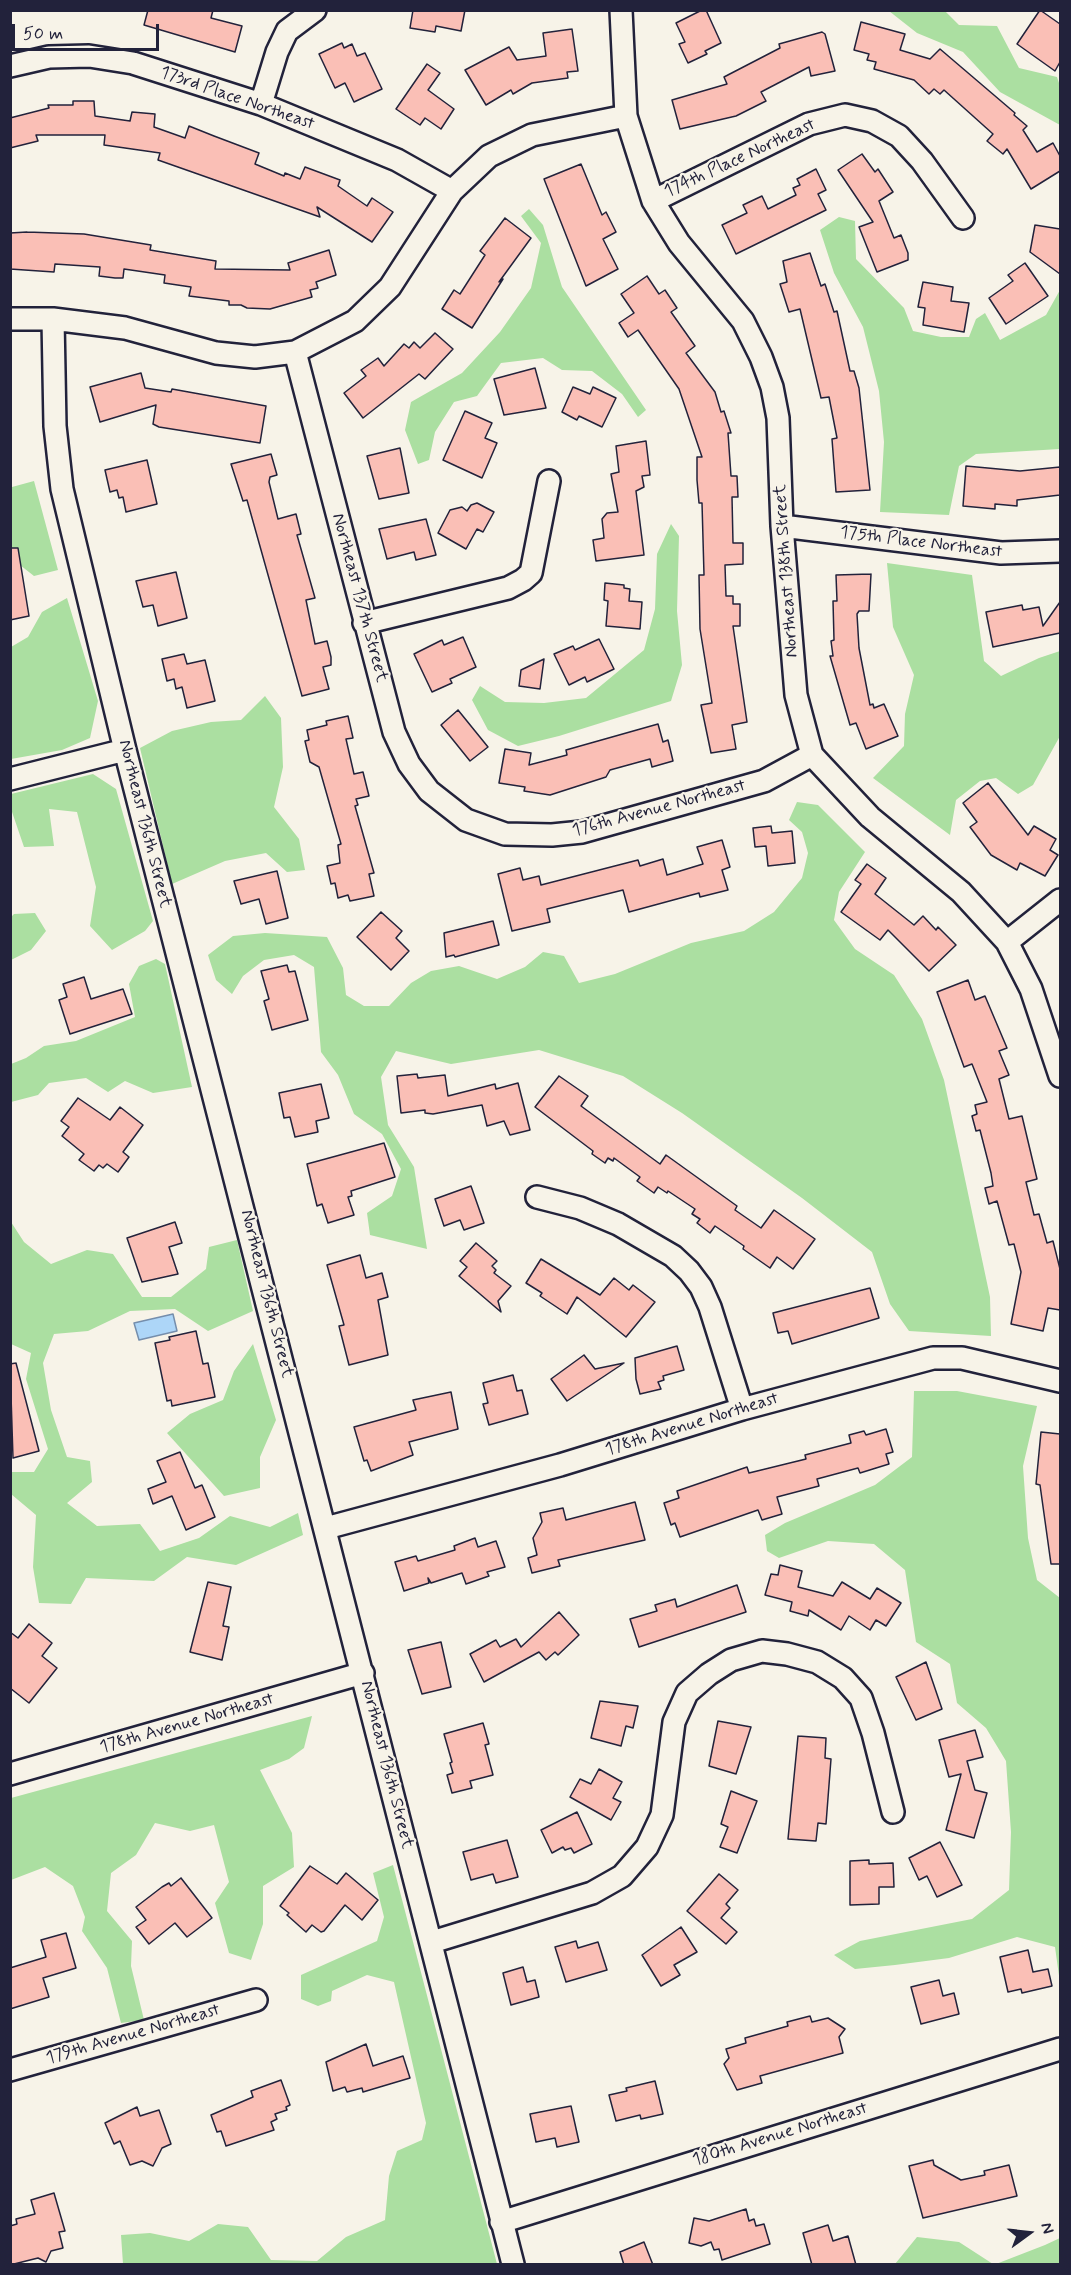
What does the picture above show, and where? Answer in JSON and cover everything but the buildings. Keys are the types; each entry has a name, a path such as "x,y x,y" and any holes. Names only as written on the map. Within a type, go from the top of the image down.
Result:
{"street":[{"path":"261,104 277,52 287,31 315,10"},
{"name":"Northeast 138th Street","path":"621,10 626,116 653,201 679,243 743,321 761,357 772,387 778,418 782,526 796,695 812,755 870,817 961,892 1006,942 1031,989 1060,1076"},
{"name":"173rd Place Northeast","path":"10,66 49,57 89,56 133,63 261,104 397,160 452,191"},
{"name":"174th Place Northeast","path":"653,201 808,124 845,115 872,121 900,136 922,160 963,218"},
{"path":"10,319 53,319 125,327 216,353 255,357 295,352 355,321 390,287 452,191 489,156 532,135 626,116"},
{"name":"Northeast 136th Street","path":"53,319 55,426 62,489 125,750 326,1527 513,2265"},
{"name":"Northeast 137th Street","path":"295,352 394,732 409,764 429,790 466,820"},
{"path":"364,623 508,588 524,580 531,573 549,481"},
{"name":"175th Place Northeast","path":"782,526 1001,553 1060,551"},
{"path":"10,780 125,750"},
{"name":"176th Avenue Northeast","path":"466,820 505,834 552,836 582,832 764,781 812,755"},
{"path":"1006,942 1060,900"},
{"path":"537,1197 580,1208 618,1224 673,1256 688,1270 702,1287 710,1307 742,1409"},
{"name":"178th Avenue Northeast","path":"326,1527 560,1465 742,1409 933,1358 962,1358 1060,1380"},
{"path":"432,1942 592,1893 622,1876 647,1847 662,1815 674,1722 687,1693 709,1674 731,1660 762,1651 788,1654 817,1662 843,1678 861,1698 873,1733 893,1812"},
{"name":"178th Avenue Northeast","path":"10,1774 363,1673"},
{"name":"179th Avenue Northeast","path":"10,2070 256,2000"},
{"name":"180th Avenue Northeast","path":"501,2222 1060,2049"}],"green space":[{"path":"889,11 945,11 959,25 997,26 1019,68 1057,77 1060,86 1060,125 1000,92 963,52 917,33"},
{"path":"529,209 543,225 562,287 646,410 638,417 622,394 592,371 562,370 543,358 501,363 477,396 454,402 435,432 429,460 418,464 405,430 411,402 462,373 500,332 531,288 541,243 521,216"},
{"path":"839,217 855,221 856,259 904,308 913,331 941,337 969,337 976,319 985,313 1000,340 1046,315 1060,290 1060,449 976,454 959,466 949,515 880,512 884,442 879,391 863,327 834,273 820,230"},
{"path":"34,481 58,570 34,576 11,558 12,487"},
{"path":"671,524 679,536 677,611 682,665 671,701 559,736 518,746 488,730 472,700 480,686 505,702 544,703 586,698 644,650 655,609 657,554"},
{"path":"887,563 972,575 984,661 1001,676 1060,651 1060,736 1033,785 1018,794 996,778 980,781 956,800 950,835 873,778 904,746 905,714 914,675 893,627"},
{"path":"67,598 98,701 90,738 62,750 11,759 11,647 28,637 42,612"},
{"path":"265,696 281,718 283,767 274,807 299,839 305,870 287,872 266,853 225,861 172,884 140,748 172,731 211,722 241,720"},
{"path":"93,774 116,789 153,921 145,931 112,950 90,926 96,887 77,812 49,809 54,846 24,847 11,809 11,794"},
{"path":"797,802 818,805 865,852 839,892 834,920 855,949 894,975 922,1019 944,1080 990,1297 991,1336 909,1331 890,1304 872,1252 802,1198 682,1113 623,1076 539,1050 451,1064 396,1051 381,1077 388,1125 414,1167 427,1249 370,1235 367,1213 392,1196 401,1169 382,1134 354,1114 338,1075 321,1052 314,967 294,955 264,960 243,976 232,994 216,980 208,955 233,936 265,933 327,937 343,968 346,995 364,1006 389,1006 411,983 431,971 459,966 497,979 525,967 543,952 564,956 579,983 615,974 691,943 744,931 774,912 802,878 808,853 802,832 789,820"},
{"path":"35,913 46,931 31,950 11,960 11,917 14,914"},
{"path":"156,959 165,964 192,1087 153,1093 125,1081 108,1092 86,1078 49,1083 38,1095 11,1102 11,1064 26,1058 44,1046 76,1041 135,1017 129,984 139,966"},
{"path":"11,1222 24,1242 51,1264 87,1250 113,1254 142,1297 171,1297 206,1269 209,1247 237,1240 253,1311 208,1331 175,1309 130,1311 88,1331 54,1334 43,1363 51,1410 67,1457 90,1461 92,1482 67,1503 97,1526 140,1524 160,1551 199,1538 230,1516 270,1527 298,1513 303,1535 236,1565 187,1557 154,1581 86,1578 71,1604 39,1603 33,1567 36,1515 11,1494 11,1472 34,1472 48,1449 26,1379 31,1353 11,1344"},
{"path":"253,1344 276,1420 260,1457 260,1488 224,1496 167,1433 190,1414 223,1400 234,1371"},
{"path":"914,1391 957,1391 1037,1406 1023,1466 1028,1538 1037,1580 1060,1598 1060,1983 1055,1947 1017,1937 949,1958 855,1969 834,1955 860,1941 972,1919 1009,1890 1011,1832 1006,1761 986,1728 957,1703 950,1664 916,1642 905,1570 874,1544 828,1541 779,1558 767,1551 765,1535 785,1523 875,1485 912,1457"},
{"path":"312,1716 304,1748 289,1759 260,1770 292,1833 294,1867 263,1886 263,1924 251,1960 229,1953 215,1903 229,1882 214,1825 190,1831 155,1823 136,1855 111,1873 107,1911 132,1941 131,1966 144,2020 121,2023 107,1968 82,1931 85,1917 73,1886 45,1867 11,1880 11,1798"},
{"path":"393,1865 497,2264 123,2264 121,2235 150,2233 189,2241 218,2224 248,2227 271,2260 317,2261 346,2237 385,2220 389,2176 397,2151 422,2140 426,2123 394,1982 367,1975 332,1991 331,2001 318,2006 301,1999 301,1975 377,1941 384,1917 373,1873"},
{"path":"917,2237 959,2242 993,2264 895,2264"},
{"path":"1060,2238 1060,2264 996,2264 1045,2245"}],"water":[{"path":"173,1314 177,1331 139,1340 134,1323"}]}
